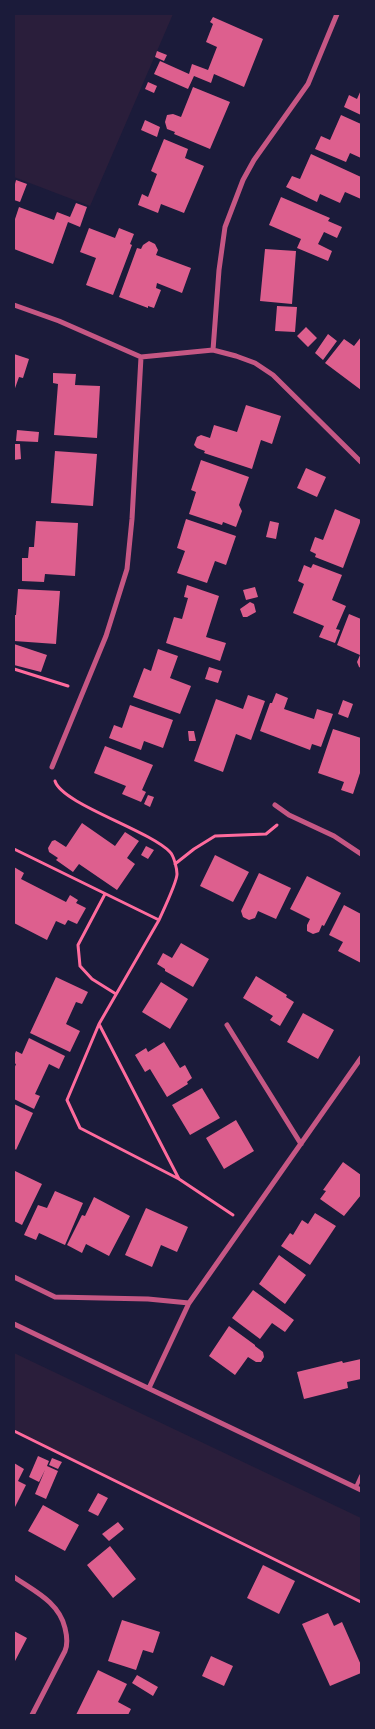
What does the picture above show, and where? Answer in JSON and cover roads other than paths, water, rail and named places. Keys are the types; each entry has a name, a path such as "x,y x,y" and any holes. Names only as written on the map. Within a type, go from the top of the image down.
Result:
{"street":[{"path":"213,350 219,270 225,227 243,180 254,160 308,84 337,14"},
{"path":"14,305 59,321 141,358 213,350 255,363 273,375 361,462"},
{"path":"52,767 106,636 127,569 132,519 141,358"},
{"path":"275,805 289,815 334,836 361,854"},
{"path":"227,1025 301,1144"},
{"path":"149,1388 189,1303 361,1058"},
{"path":"14,1278 55,1297 68,1299 148,1299 189,1303"},
{"path":"14,1324 359,1488"},
{"path":"14,1577 56,1608 61,1615 66,1632 67,1645 65,1652 32,1715"}],"lane":[{"path":"359,1488 361,1476"}]}
